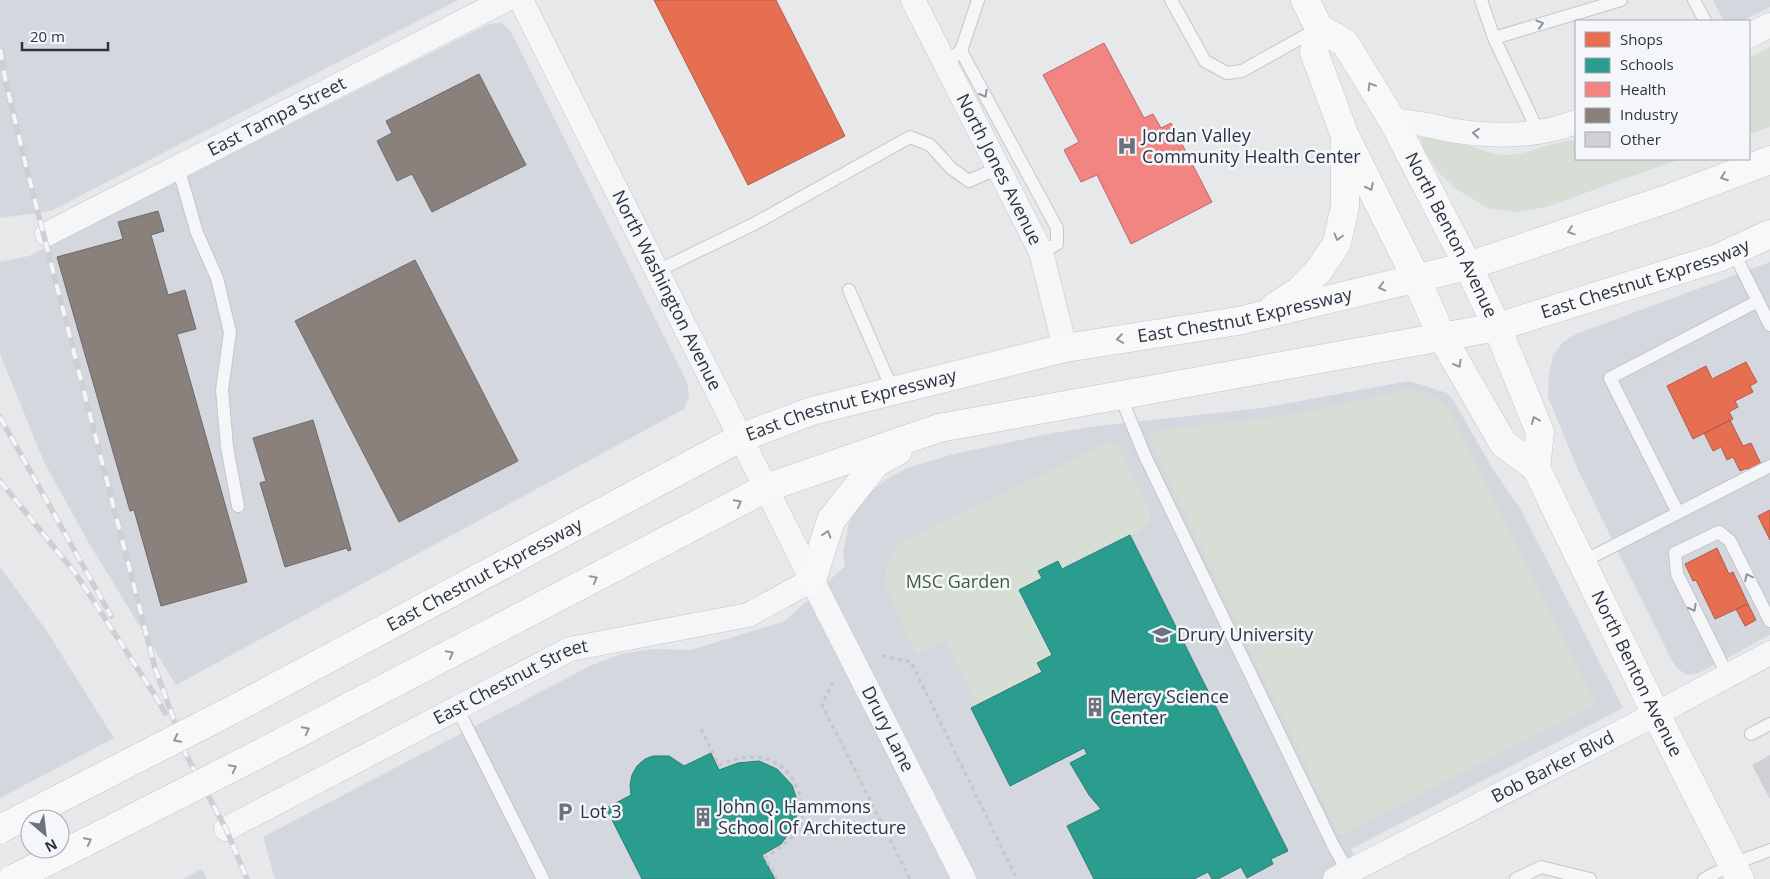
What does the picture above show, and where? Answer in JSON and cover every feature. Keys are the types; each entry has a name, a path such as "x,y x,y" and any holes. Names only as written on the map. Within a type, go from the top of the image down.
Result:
{"main road":[{"path":"1305,0 1319,28"},
{"name":"North Benton Avenue","path":"1536,468 1540,432 1497,327 1468,266 1393,121 1345,43 1319,28 1314,52 1345,136 1416,278 1442,337 1503,443 1536,468 1656,714 1737,872"},
{"path":"1259,317 1299,291 1320,269 1337,243 1345,206 1345,136"},
{"name":"East Chestnut Expressway","path":"0,829 236,708 740,438 812,411 1064,348 1259,317 1468,266 1664,200 1770,160"},
{"name":"East Chestnut Expressway","path":"13,879 263,752 766,488 939,428 1497,327 1718,258 1770,234"},
{"path":"812,580 831,520 876,463 939,428"}],"street":[{"name":"East Tampa Street","path":"47,234 505,0"},
{"name":"North Washington Avenue","path":"522,0 812,580"},
{"name":"North Jones Avenue","path":"913,0 953,57 998,168 1041,252 1064,348"},
{"path":"1750,36 1770,26"},
{"path":"1393,121 1408,121 1474,134 1531,132 1575,122"},
{"name":"East Chestnut Street","path":"226,829 570,649 748,614 812,580"},
{"name":"Drury Lane","path":"812,580 964,879"},
{"name":"Bob Barker Blvd","path":"1345,877 1770,653"}],"lane":[{"path":"978,0 953,57 1057,228 1057,244 1041,252"},
{"path":"1171,0 1205,61 1227,73 1242,71 1319,28"},
{"path":"1481,0 1531,132"},
{"path":"1494,38 1621,0"},
{"path":"1694,0 1704,20"},
{"path":"657,271 754,224 910,137 930,145 951,168 969,181 998,168"},
{"path":"178,167 197,232 217,278 230,332 222,390 227,447 238,506"},
{"path":"1733,251 1770,325"},
{"path":"849,290 893,391"},
{"path":"1678,513 1610,378 1758,301"},
{"path":"1120,395 1145,456 1329,836 1345,877"},
{"path":"1582,562 1770,466"},
{"path":"1728,676 1676,574 1675,553 1719,532 1730,541 1770,621"},
{"path":"457,708 544,879"},
{"path":"1751,734 1770,724"},
{"path":"1704,879 1737,872 1770,850"},
{"path":"1516,879 1542,867 1590,879"}],"path":[{"path":"882,656 911,662 1017,879"},
{"path":"833,682 822,705 910,879"},
{"path":"701,729 720,765 743,758 764,757 778,763 794,780 802,802 801,825 784,845 765,858 777,879"}],"shaded area":[{"path":"0,0 458,0 51,211 0,218"},
{"path":"1713,0 1770,0 1770,7 1744,20 1723,20"},
{"path":"502,23 511,32 687,382 689,396 684,409 176,685 90,545 44,462 0,354 0,262 29,256 489,24"},
{"path":"1770,262 1770,635 1699,673 1687,675 1678,669 1671,659 1579,472 1548,397 1549,375 1553,356 1563,342 1576,334"},
{"name":"Drury University","path":"1409,381 1447,393 1455,403 1492,468 1521,510 1623,708 1351,849 1365,879 275,879 263,837 590,666 621,654 654,649 691,650 785,621 845,566 843,552 849,523 863,499 885,480 907,468 954,454 1053,433 1098,426 1262,408"},
{"path":"0,567 44,627 114,738 0,798"},
{"path":"202,869 207,879 183,879"}],"green space":[{"path":"1770,47 1770,127 1750,134 1750,57"},
{"path":"1437,133 1500,155 1517,154 1575,140 1575,160 1677,160 1546,207 1517,212 1490,209 1456,189 1438,172 1423,148 1420,134"},
{"path":"1408,389 1427,392 1448,407 1596,704 1340,836 1152,446 1148,432 1304,413"},
{"name":"MSC Garden","path":"1107,443 1118,446 1150,510 1149,523 1135,534 1062,569 1058,561 1038,571 1042,578 1019,590 1052,655 1037,663 1042,672 978,705 945,641 916,655 884,584 887,564 899,543"}],"building: Shops":[{"path":"654,0 776,0 845,136 748,185"},
{"path":"1746,362 1757,382 1750,386 1753,392 1735,401 1738,407 1729,412 1733,419 1693,439 1667,386 1706,366 1712,379"},
{"path":"1730,420 1743,446 1751,443 1761,464 1749,471 1747,468 1740,471 1733,457 1727,460 1721,447 1713,451 1704,433"},
{"path":"1770,510 1770,540 1758,516"},
{"path":"1717,548 1729,574 1733,572 1748,604 1715,619 1696,580 1693,581 1685,564"},
{"path":"1748,604 1756,620 1745,626 1736,609"}],"building: Schools":[{"name":"Mercy Science Center","path":"1130,535 1288,851 1271,859 1273,864 1247,878 1241,867 1218,879 1212,879 1208,872 1194,879 1094,879 1067,826 1101,809 1089,795 1070,763 1087,754 1084,748 1010,786 971,708 1042,672 1037,663 1052,655 1019,590 1042,578 1038,571 1058,561 1062,569"},
{"name":"John Q. Hammons School Of Architecture","path":"711,753 719,770 738,763 759,761 777,769 792,785 798,803 795,825 781,844 762,855 775,879 642,879 606,808 631,795 632,775 637,766 645,759 653,756 669,756 684,766"}],"building: Health":[{"name":"Jordan Valley Community Health Center","path":"1104,43 1144,118 1153,114 1161,128 1171,123 1212,202 1131,244 1097,175 1081,182 1064,150 1079,142 1043,75"}],"building: Industry":[{"path":"479,74 526,165 432,212 412,174 397,181 377,141 392,133 386,121"},
{"path":"158,211 164,231 151,235 168,295 185,290 196,329 177,334 247,582 161,606 134,510 130,511 57,257 123,239 118,222"},
{"path":"415,260 518,461 399,522 295,321"},
{"path":"313,420 351,550 348,551 347,548 285,567 260,483 266,481 253,438"}],"building: Other":[{"path":"1770,755 1770,799 1752,765"}],"railway":[{"path":"0,49 6,83 26,166 155,668 186,753"},
{"path":"0,417 111,616"},
{"path":"0,481 76,574 165,713"},
{"path":"182,747 226,829 247,879"}],"place":[{"name":"Jordan Valley Community Health Center","path":"1127,146"},
{"name":"Drury University","path":"1162,635"},
{"name":"Mercy Science Center","path":"1095,707"},
{"name":"Lot 3","path":"565,812"},
{"name":"John Q. Hammons School Of Architecture","path":"703,817"}]}
